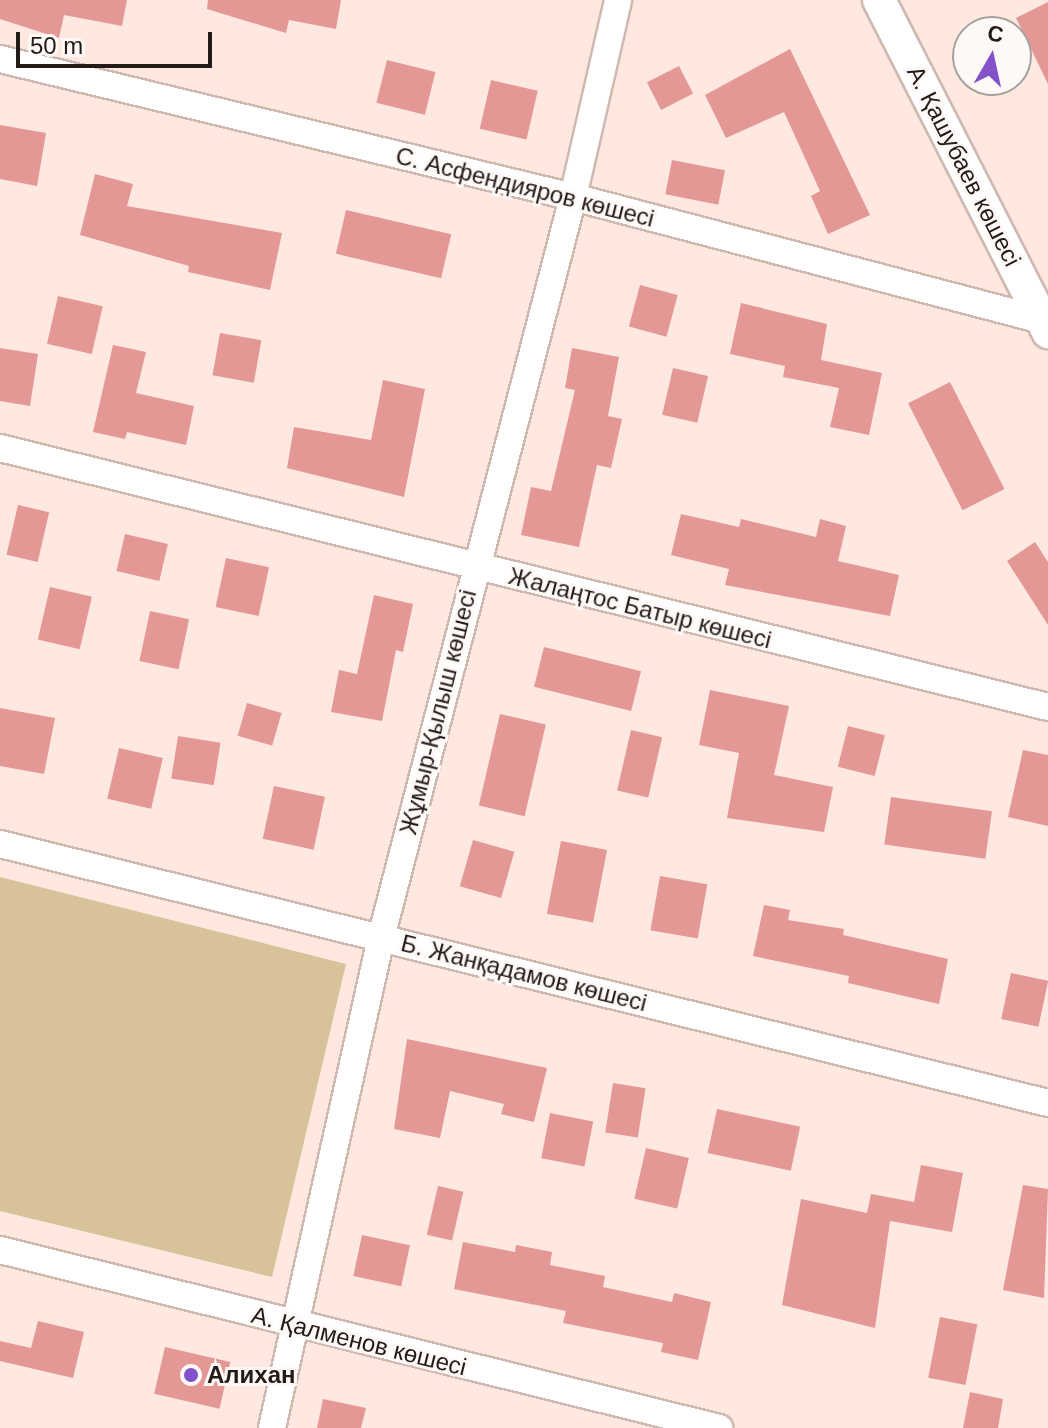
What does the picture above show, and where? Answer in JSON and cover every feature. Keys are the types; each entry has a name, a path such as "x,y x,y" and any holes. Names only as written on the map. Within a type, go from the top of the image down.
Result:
{"street":[{"name":"Жұмыр-Қылыш көшесі","path":"272,1428 381,938 474,569 573,197 618,0"},
{"name":"А. Қашубаев көшесі","path":"879,0 1046,325"},
{"name":"С. Асфендияров көшесі","path":"0,59 573,197 1046,325"},
{"name":"Жалаңтос Батыр көшесі","path":"0,448 474,569 1048,707"},
{"name":"Б. Жанқадамов көшесі","path":"0,844 1048,1103"},
{"name":"А. Қалменов көшесі","path":"0,1250 294,1326 719,1428"}],"shaded area":[{"path":"0,877 346,964 272,1277 0,1211"}],"building":[{"path":"0,0 127,0 122,26 64,15 59,38 0,19"},
{"path":"208,0 341,0 336,29 289,20 286,33 207,9"},
{"path":"1048,2 1048,84 1032,51 1032,16 1020,16"},
{"path":"790,49 870,215 828,234 811,196 820,191 784,112 726,138 705,95"},
{"path":"387,60 436,72 425,115 376,103"},
{"path":"679,66 693,94 661,110 647,82"},
{"path":"491,80 538,91 527,140 480,129"},
{"path":"0,125 46,133 37,186 0,179"},
{"path":"672,160 725,170 718,205 665,194"},
{"path":"95,174 133,184 127,206 282,233 270,290 188,272 189,266 80,235"},
{"path":"346,210 451,234 441,278 336,254"},
{"path":"640,285 678,295 667,337 629,327"},
{"path":"58,296 103,306 92,354 47,344"},
{"path":"741,303 827,324 821,360 882,373 869,435 830,427 839,388 783,377 785,366 730,354"},
{"path":"220,333 261,340 254,383 213,375"},
{"path":"113,345 146,352 136,393 194,406 186,445 127,432 125,439 93,432"},
{"path":"0,348 38,354 30,406 0,401"},
{"path":"572,348 619,357 608,416 622,419 611,468 597,465 579,547 521,535 531,487 551,491 575,390 565,388"},
{"path":"673,368 708,376 697,423 662,415"},
{"path":"383,380 425,389 404,497 287,468 294,427 371,440"},
{"path":"950,382 1004,489 963,510 908,403"},
{"path":"18,505 49,512 38,562 7,555"},
{"path":"681,514 739,527 741,519 816,537 820,519 846,526 838,561 899,575 890,616 725,585 729,569 671,555"},
{"path":"125,534 168,544 159,581 116,571"},
{"path":"1035,542 1048,562 1048,625 1007,561"},
{"path":"226,558 269,567 259,616 216,607"},
{"path":"50,587 92,597 80,649 38,640"},
{"path":"374,595 413,604 403,652 396,650 382,721 331,712 339,670 357,674"},
{"path":"150,611 189,619 179,669 139,661"},
{"path":"544,647 641,671 631,711 534,687"},
{"path":"710,690 789,706 774,775 833,787 824,832 727,818 739,753 699,745"},
{"path":"247,703 282,713 272,746 238,736"},
{"path":"0,708 55,718 44,774 0,766"},
{"path":"500,714 546,725 525,816 479,806"},
{"path":"848,726 885,735 875,776 838,767"},
{"path":"631,730 662,737 648,798 617,790"},
{"path":"178,736 220,743 214,785 171,778"},
{"path":"119,748 163,758 151,809 107,799"},
{"path":"1023,750 1048,755 1048,826 1008,817"},
{"path":"274,786 325,797 314,850 263,839"},
{"path":"891,797 992,811 985,859 884,845"},
{"path":"473,840 514,852 501,898 460,886"},
{"path":"561,841 607,850 593,923 547,914"},
{"path":"660,876 707,884 698,938 650,930"},
{"path":"764,905 790,910 788,920 844,929 843,935 948,959 939,1004 848,983 849,976 753,956"},
{"path":"1011,973 1048,981 1038,1027 1001,1019"},
{"path":"407,1039 547,1068 534,1122 501,1114 504,1104 450,1091 440,1138 394,1129"},
{"path":"613,1083 646,1088 638,1138 605,1132"},
{"path":"717,1109 800,1127 791,1171 708,1153"},
{"path":"550,1113 593,1121 584,1167 541,1158"},
{"path":"646,1148 689,1158 677,1209 634,1199"},
{"path":"921,1165 963,1173 952,1232 890,1221 875,1328 782,1305 801,1199 867,1213 871,1194 914,1202"},
{"path":"1023,1185 1048,1189 1044,1298 1003,1290"},
{"path":"438,1186 463,1192 452,1241 427,1235"},
{"path":"362,1235 410,1245 401,1286 353,1276"},
{"path":"463,1242 515,1252 516,1245 552,1252 550,1265 605,1276 603,1287 672,1302 674,1293 711,1302 698,1360 661,1352 663,1343 563,1323 566,1311 454,1289"},
{"path":"940,1317 977,1324 965,1385 928,1378"},
{"path":"38,1321 84,1332 73,1378 0,1361 0,1341 31,1348"},
{"path":"165,1347 230,1362 219,1409 154,1394"},
{"path":"970,1392 1003,1399 998,1428 963,1428"},
{"path":"323,1399 366,1408 361,1428 317,1428"}],"place":[{"name":"Алихан","path":"191,1375"}]}
